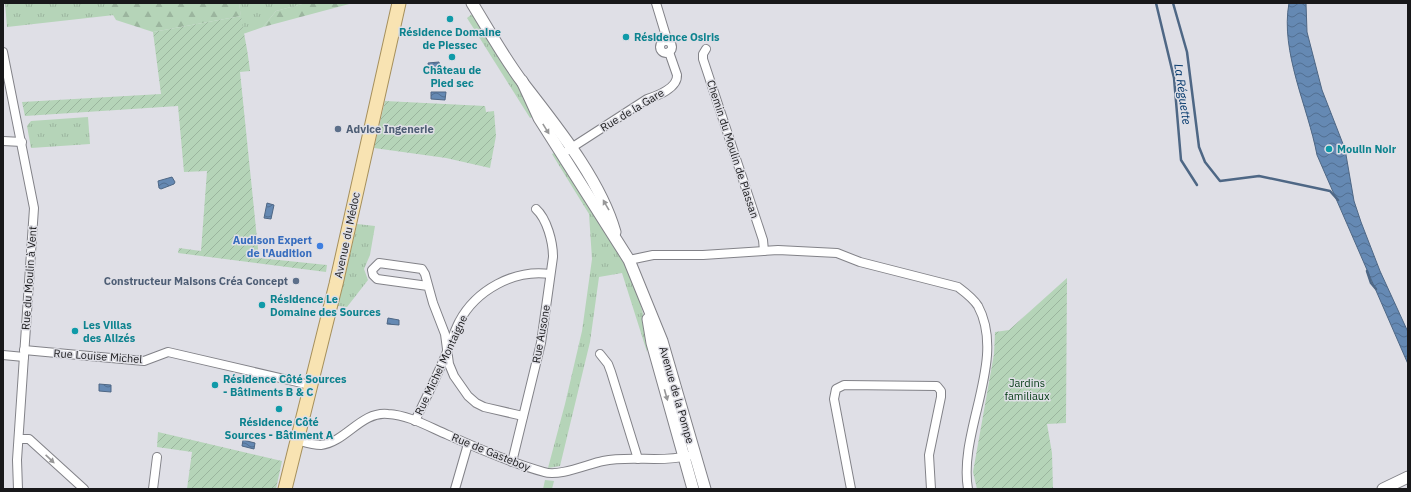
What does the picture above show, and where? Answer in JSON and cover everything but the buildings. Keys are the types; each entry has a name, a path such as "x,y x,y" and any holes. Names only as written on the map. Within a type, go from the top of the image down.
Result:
{"main road":[{"name":"Avenue du Médoc","path":"285,489 336,284 399,3"}],"street":[{"name":"Avenue de la Pompe","path":"472,3 567,151 609,210 618,242 629,260 645,303 652,343 689,455 705,489"},
{"name":"Rue de la Gare","path":"567,151 647,99 656,96 674,84 678,79 669,52 672,49 672,45 666,41 666,36 656,3"},
{"name":"Chemin du Moulin de Plassan","path":"706,49 703,54 704,60 764,240 764,251"},
{"name":"Rue du Moulin à Vent","path":"3,52 4,70 22,142 34,208 16,475 18,489"},
{"path":"3,141 22,142"},
{"name":"Rue Ausone","path":"512,462 542,344 553,250 544,218 536,209"},
{"path":"629,260 653,255 703,255 764,251 837,253 860,262 958,287 970,296 977,305 984,320 987,336 987,356 967,457 966,470 968,489"},
{"path":"428,286 377,279 372,270 379,263 422,269 445,334 451,370 468,396 484,407 523,416"},
{"name":"Rue Michel Montaigne","path":"416,420 458,323 468,308 478,297 492,287 522,274 536,272 550,274"},
{"name":"Rue Louise Michel","path":"3,355 24,353 144,361 168,352 310,385"},
{"path":"600,354 608,364 611,372 638,459"},
{"path":"851,489 834,399 836,389 844,385 937,386 941,391 941,397 929,455 931,489"},
{"name":"Rue de Gasteboy","path":"297,440 313,444 325,444 336,439 365,419 377,414 389,414 416,420 512,462 550,474 604,461 638,459 670,460 689,455"},
{"path":"19,439 29,439 84,489"},
{"path":"455,489 468,444"},
{"name":"Avenue de la Pompe","path":"689,455 693,489"},
{"path":"153,489 157,457"},
{"path":"1383,489 1408,477"}],"green space":[{"path":"5,3 149,3 150,11 7,27"},
{"path":"106,3 239,3 241,16 153,32 116,20"},
{"path":"239,3 306,3 276,11 263,27 243,34"},
{"path":"306,3 353,3 263,27 276,11"},
{"path":"472,14 522,91 535,116 530,118 467,18"},
{"path":"241,16 250,71 240,72 259,258 327,265 326,272 178,253 179,248 201,251 207,171 184,172 178,106 25,116 22,102 161,94 153,32"},
{"path":"385,101 485,106 486,112 494,111 496,136 490,168 446,158 374,148"},
{"path":"88,117 90,144 31,148 27,126 31,121"},
{"path":"556,152 602,222 629,272 639,299 645,325 647,352 622,273 599,277 590,342 560,466 548,468 582,331 592,259 589,214 552,154"},
{"path":"357,224 375,226 370,255 364,269 368,280 347,307 338,306"},
{"name":"Jardins familiaux","path":"1067,278 1066,423 1047,424 1052,453 1053,489 977,489 973,472 994,354 995,332 1009,330"},
{"path":"158,432 282,461 276,489 187,489 192,452 157,447"},
{"path":"545,480 554,481 552,489 543,489"}],"water":[{"path":"1289,3 1306,3 1307,32 1322,90 1345,149 1354,201 1380,271 1408,332 1408,364 1317,155 1296,79 1288,41 1287,22"},
{"path":"439,62 440,68 429,69 428,63"},
{"path":"431,92 446,92 445,100 431,99"},
{"path":"172,177 175,182 174,184 161,189 159,188 158,181"},
{"path":"267,203 274,205 271,219 264,218"},
{"path":"388,318 399,320 399,325 387,324"},
{"path":"99,384 111,385 111,392 99,391"},
{"path":"243,440 255,443 254,449 242,446"}],"waterway":[{"name":"La Réguette","path":"1156,3 1174,78 1181,160 1197,185"},
{"path":"1173,3 1187,52 1199,147 1205,162 1220,181 1259,176 1330,191 1338,200"},
{"path":"1367,271 1371,283 1376,289"}],"place":[{"name":"Résidence Domaine de Piessec","path":"450,19"},
{"name":"Résidence Osiris","path":"626,37"},
{"name":"Château de Pied sec","path":"452,57"},
{"name":"Advice Ingenerie","path":"338,129"},
{"name":"Moulin Noir","path":"1329,149"},
{"name":"Audison Expert de l'Audition","path":"320,246"},
{"name":"Constructeur Maisons Créa Concept","path":"296,281"},
{"name":"Résidence Le Domaine des Sources","path":"262,305"},
{"name":"Les Villas des Alizés","path":"75,331"},
{"name":"Résidence Côté Sources - Bâtiments B & C","path":"215,385"},
{"name":"Résidence Côté Sources - Bâtiment A","path":"279,409"}]}
